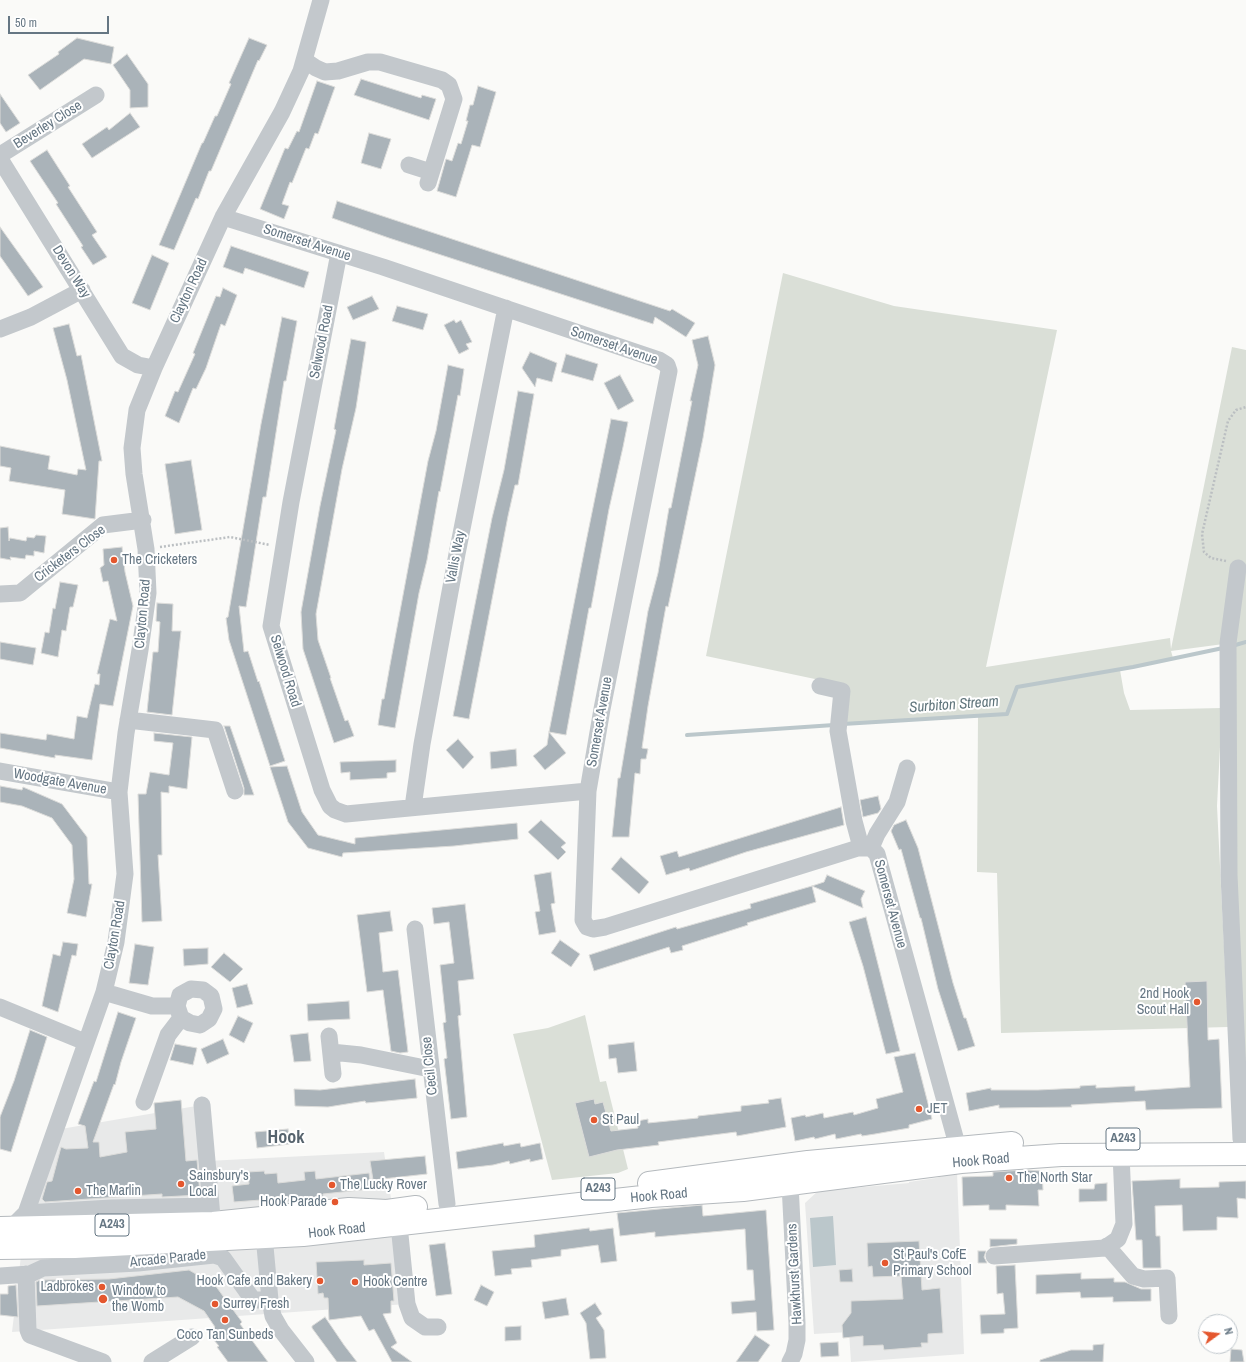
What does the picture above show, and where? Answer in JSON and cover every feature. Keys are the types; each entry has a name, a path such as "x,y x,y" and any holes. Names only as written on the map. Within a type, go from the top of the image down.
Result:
{"highway":[{"name":"Hook Road","path":"263,1228 277,1215 349,1209 387,1211 526,1197 808,1162 960,1154 1108,1139 1244,1144"},
{"name":"Hook Road","path":"10,1233 43,1258 114,1246 263,1228 399,1225 651,1196 743,1190 790,1184 960,1154 1122,1154 1244,1144"},
{"name":"Hook Road","path":"10,1233 212,1214 263,1228"}],"street":[{"name":"Clayton Road","path":"10,1233 104,992 116,942 125,874 119,792 128,720 148,593 143,520 134,474 132,448 137,410 154,368 223,217 282,112 304,60 321,0"},
{"path":"304,60 325,72 368,62 380,62 442,80 449,85 454,99 430,178 409,165"},
{"name":"Beverley Close","path":"0,155 96,95"},
{"name":"Devon Way","path":"0,159 122,356 138,365 154,368"},
{"name":"Somerset Avenue","path":"223,217 339,253 506,308 659,360 668,365 669,370 602,709 588,791 583,920 587,927 593,929 605,927 713,892 866,848 877,854 913,990 960,1154"},
{"name":"Selwood Road","path":"339,253 283,548 271,626 322,790 330,806 335,810 346,814 413,806 588,791"},
{"path":"0,329 31,317 82,290"},
{"name":"Vallis Way","path":"413,806 422,744 457,554 506,308"},
{"name":"Cricketers Close","path":"0,594 20,593 103,525 143,520"},
{"path":"1238,568 1228,643 1228,876 1244,1144"},
{"path":"820,686 842,690 839,723 866,848"},
{"path":"128,720 214,730 235,792"},
{"path":"866,848 877,834 897,802 907,768"},
{"name":"Woodgate Avenue","path":"0,771 119,792"},
{"name":"Cecil Close","path":"415,929 430,1070 447,1204"},
{"path":"104,992 179,1012 168,1035 144,1102"},
{"path":"0,1007 85,1042"},
{"path":"333,1074 330,1044 360,1056 430,1070"},
{"path":"202,1105 212,1214"},
{"path":"994,1256 1107,1246 1118,1239 1124,1224 1122,1154"},
{"name":"Hawkhurst Gardens","path":"790,1184 797,1334 794,1354 790,1362"},
{"path":"399,1225 407,1304 412,1318 425,1328 438,1327"},
{"path":"263,1228 273,1316 281,1330 306,1362"},
{"path":"1107,1246 1133,1276 1144,1279 1167,1278 1169,1316"},
{"name":"Arcade Parade","path":"43,1258 138,1263 214,1255 223,1258 253,1300 270,1300"},
{"path":"0,1276 26,1274 43,1258"},
{"path":"26,1274 28,1330 30,1335 103,1362"},
{"path":"152,1362 192,1337"}],"path":[{"path":"1238,568 1226,561 1211,558 1204,552 1202,534 1228,421 1236,410 1246,407"},
{"path":"146,550 203,539 230,537 283,548"}],"shaded area":[{"path":"783,273 894,306 1057,330 986,667 1170,638 1171,649 1232,347 1246,350 1246,1119 1238,1026 1231,643 1171,651 1173,658 1120,670 1124,693 1130,710 1222,708 1217,806 1228,1027 1001,1033 997,873 977,872 978,715 841,724 848,686 706,656"},
{"path":"585,1015 600,1082 606,1081 628,1169 618,1173 552,1180 513,1034 548,1028"},
{"path":"202,1105 207,1161 384,1152 407,1304 12,1332 26,1213 55,1130"},
{"name":"St Paul's CofE Primary School","path":"957,1172 964,1354 851,1362 849,1332 814,1334 805,1203 818,1191 909,1183"},
{"path":"833,1216 836,1265 813,1267 810,1218"}],"building":[{"path":"77,38 114,47 111,64 84,59 40,90 28,75 59,54 58,52"},
{"path":"249,38 267,45 259,61 258,60 211,171 209,171 198,199 196,198 174,250 159,245 202,143 215,116 217,116 231,84 229,83"},
{"path":"127,54 148,84 148,107 130,108 130,90 113,65"},
{"path":"361,79 421,98 422,95 436,99 429,120 354,95"},
{"path":"317,81 335,87 318,134 315,133 309,149 306,148 292,183 290,182 282,204 289,206 284,219 260,209 285,148 288,149 297,131 299,132"},
{"path":"478,86 496,92 480,147 472,145 456,197 437,191 446,159 452,161 458,143 461,144 468,121 466,121 470,105 473,105"},
{"path":"0,94 20,123 6,132 0,123"},
{"path":"130,113 140,127 92,158 82,144 107,127 109,130"},
{"path":"369,133 391,139 381,169 361,163"},
{"path":"47,150 70,186 68,187 97,232 92,235 107,257 93,265 81,247 83,246 56,204 58,203 30,161"},
{"path":"337,201 670,311 672,309 695,323 686,337 655,317 653,324 389,238 332,218"},
{"path":"0,227 43,287 28,296 0,256"},
{"path":"231,246 309,272 304,288 245,268 243,274 223,267"},
{"path":"152,255 169,263 150,310 132,303"},
{"path":"223,288 237,295 225,326 221,324 206,368 196,389 193,388 179,423 165,416 175,391 178,392 195,354 193,353 216,296 220,297"},
{"path":"372,296 379,309 353,320 347,307"},
{"path":"397,306 428,314 423,330 392,321"},
{"path":"282,317 297,321 286,381 284,381 266,497 263,497 246,607 239,606 244,652 248,651 285,761 270,766 229,640 226,618 228,617 261,424"},
{"path":"454,320 456,323 461,320 472,342 466,344 469,349 459,354 444,325"},
{"path":"69,324 77,356 81,355 102,461 99,461 95,519 62,514 65,490 9,481 11,468 0,466 0,446 50,456 48,469 77,475 78,469 86,470 67,380 53,328"},
{"path":"708,336 715,365 703,438 668,607 666,606 648,706 642,748 648,749 646,759 641,759 640,774 635,773 629,837 612,837 618,778 620,778 648,611 658,573 669,508 671,508 698,365 692,340"},
{"path":"351,339 366,342 356,408 342,469 316,614 318,640 345,721 348,720 354,736 334,743 303,649 301,612 320,506 336,430 334,429"},
{"path":"530,352 557,363 552,382 537,378 535,387 522,368"},
{"path":"566,354 598,364 593,381 561,372"},
{"path":"448,365 464,369 460,396 458,395 427,560 419,593 395,728 378,725 428,461 436,431"},
{"path":"620,375 634,401 618,410 604,383"},
{"path":"518,391 534,394 518,485 515,485 508,516 469,719 453,716 492,518 504,470"},
{"path":"611,419 628,422 609,509 591,608 589,608 566,735 549,732"},
{"path":"191,460 202,530 175,534 165,464"},
{"path":"8,527 9,541 10,538 26,541 27,537 34,538 36,535 46,536 44,553 34,551 34,556 26,555 25,559 10,557 11,560 0,558 0,528"},
{"path":"122,547 125,572 133,606 113,706 100,704 92,760 55,755 55,758 0,748 0,733 46,740 47,734 74,739 77,716 87,718 95,684 99,685 100,674 97,674 110,619 117,621 108,581 103,582 100,568 104,565 103,549"},
{"path":"60,582 78,585 73,607 70,607 66,631 62,630 58,657 41,653 45,632 49,633 53,608 55,609"},
{"path":"157,603 173,604 172,631 181,631 172,715 147,712 153,652 158,652 160,622 156,621"},
{"path":"0,642 36,648 33,665 0,659"},
{"path":"224,726 230,726 254,795 244,795 244,788"},
{"path":"549,732 566,753 545,770 533,756 547,745"},
{"path":"154,733 192,737 187,789 169,786 169,793 161,792 162,855 158,855 162,921 142,922 138,794 146,794 150,772 169,775 173,743 154,741"},
{"path":"458,739 474,757 463,769 446,750"},
{"path":"516,749 517,766 491,769 490,752"},
{"path":"396,760 396,772 387,773 387,778 350,780 350,772 341,773 340,762"},
{"path":"287,766 302,812 318,835 355,844 355,838 517,823 518,839 454,846 343,853 342,857 308,848 288,822 270,767"},
{"path":"0,786 22,790 23,787 62,804 87,837 89,884 92,884 86,917 67,913 74,879 72,845 52,818 22,806 0,802"},
{"path":"878,796 881,809 878,813 863,817 860,800"},
{"path":"841,807 844,825 746,852 690,871 689,868 666,875 660,856 677,851 679,857"},
{"path":"541,820 566,843 561,847 566,852 558,860 528,832"},
{"path":"906,820 918,848 953,983 975,1046 958,1051 938,989 921,918 901,849 899,850 891,831 894,825"},
{"path":"621,857 649,882 639,894 611,869"},
{"path":"551,872 555,903 551,904 556,932 539,935 535,912 540,911 534,875"},
{"path":"827,875 865,891 861,899 863,908 812,886 824,882"},
{"path":"812,886 816,902 747,923 748,925 682,946 683,950 671,953 669,947 594,971 589,955 676,927 677,929 751,908 750,904"},
{"path":"465,904 474,979 458,981 461,1015 458,1016 467,1117 451,1119 444,1059 447,1058 443,1023 446,1022 440,965 454,963 449,922 434,924 432,908"},
{"path":"390,911 393,931 379,933 383,972 398,970 408,1052 400,1053 391,1051 383,990 367,992 357,915"},
{"path":"866,917 900,1051 886,1054 863,966 849,922"},
{"path":"560,940 580,954 571,967 551,953"},
{"path":"63,942 78,944 76,956 72,955 58,1012 42,1006 53,954 60,956"},
{"path":"135,944 154,947 148,985 129,983"},
{"path":"208,948 208,964 184,966 183,949"},
{"path":"224,953 243,969 230,982 211,967"},
{"path":"1207,981 1208,1040 1219,1039 1222,1108 1146,1110 1145,1101 1071,1105 1072,1107 999,1108 999,1105 969,1111 966,1093 991,1088 991,1090 1038,1090 1080,1088 1080,1086 1096,1085 1096,1088 1135,1086 1135,1091 1190,1087 1185,982"},
{"path":"247,984 253,1004 237,1008 232,988"},
{"path":"349,1001 350,1019 308,1021 307,1004"},
{"path":"118,1012 136,1018 115,1085 114,1084 93,1142 99,1142 100,1157 127,1152 125,1132 156,1129 154,1103 181,1100 186,1161 197,1160 200,1195 162,1197 162,1194 45,1202 42,1199 47,1182 52,1181 61,1147 66,1149 88,1148 85,1126 78,1124 94,1081 96,1082"},
{"path":"238,1016 253,1023 244,1043 229,1035"},
{"path":"30,1030 47,1037 11,1152 0,1149 0,1117 14,1081"},
{"path":"308,1033 311,1061 294,1062 290,1035"},
{"path":"223,1039 229,1054 207,1064 201,1049"},
{"path":"634,1042 637,1071 618,1073 616,1058 609,1059 608,1045"},
{"path":"175,1044 197,1048 193,1065 170,1060"},
{"path":"915,1053 932,1119 909,1125 909,1128 875,1134 862,1136 861,1134 836,1139 835,1134 815,1139 814,1137 795,1141 791,1118 805,1115 806,1117 823,1113 824,1118 853,1112 854,1115 878,1108 876,1099 903,1092 894,1057"},
{"path":"415,1079 417,1098 366,1103 365,1101 328,1107 295,1106 294,1089 320,1090"},
{"path":"781,1098 786,1127 737,1136 736,1132 658,1142 659,1145 617,1150 589,1157 575,1103 594,1099 595,1104 603,1102 611,1131 638,1128 637,1121 648,1119 648,1123 698,1118 698,1116 741,1111 741,1106 769,1103 768,1100"},
{"path":"288,1129 290,1144 257,1148 255,1132"},
{"path":"503,1143 504,1146 520,1143 521,1147 540,1143 543,1159 530,1162 530,1159 510,1164 509,1161 493,1165 458,1169 456,1152"},
{"path":"425,1156 427,1174 373,1180 370,1161"},
{"path":"1025,1170 1042,1171 1043,1190 1038,1190 1039,1206 1006,1205 1006,1210 989,1210 989,1205 963,1206 962,1177 993,1176 993,1172"},
{"path":"264,1171 265,1174 277,1173 278,1183 305,1180 304,1172 315,1171 316,1179 369,1173 371,1189 323,1194 323,1197 288,1201 288,1198 234,1202 232,1186 249,1184 248,1172"},
{"path":"1180,1179 1180,1188 1219,1187 1219,1182 1246,1181 1246,1199 1237,1198 1238,1218 1217,1217 1217,1230 1183,1231 1182,1205 1155,1206 1156,1236 1160,1236 1161,1268 1143,1268 1142,1240 1136,1240 1132,1181"},
{"path":"1107,1183 1107,1201 1079,1202 1079,1189 1094,1189 1095,1184"},
{"path":"702,1205 703,1216 766,1210 774,1330 757,1331 756,1312 732,1314 731,1302 755,1300 753,1270 747,1270 745,1229 655,1237 655,1232 620,1236 617,1213"},
{"path":"589,1228 590,1231 613,1228 617,1261 601,1263 598,1245 561,1250 561,1256 531,1260 532,1267 511,1269 512,1274 495,1276 492,1251 535,1247 534,1235"},
{"path":"990,1239 1017,1239 1017,1244 990,1247"},
{"path":"919,1241 922,1290 940,1288 943,1333 928,1334 928,1343 921,1343 922,1347 884,1350 883,1345 863,1346 863,1336 843,1338 842,1325 851,1313 851,1301 903,1299 901,1276 873,1277 872,1266 868,1267 867,1243"},
{"path":"445,1243 452,1294 436,1296 429,1245"},
{"path":"978,1251 986,1251 984,1257 987,1263 978,1263"},
{"name":"Hook Centre","path":"364,1260 364,1265 391,1263 394,1301 391,1301 391,1313 383,1314 397,1343 391,1347 412,1362 392,1362 374,1329 369,1331 361,1316 329,1320 328,1298 324,1298 323,1293 318,1294 316,1262"},
{"path":"1015,1265 1018,1328 1004,1329 1004,1333 981,1334 980,1315 1005,1314 1003,1293 997,1294 996,1266"},
{"path":"852,1269 853,1282 840,1282 839,1270"},
{"path":"189,1270 215,1285 242,1322 240,1324 268,1362 228,1362 217,1347 219,1346 207,1332 215,1327 204,1311 178,1297 37,1306 36,1282 40,1280 109,1279"},
{"path":"1081,1273 1081,1279 1114,1278 1114,1282 1125,1282 1141,1289 1151,1289 1151,1301 1113,1302 1113,1297 1081,1298 1080,1292 1036,1294 1036,1275"},
{"path":"16,1285 18,1317 0,1315 0,1294 8,1294 8,1286"},
{"path":"481,1285 494,1292 487,1306 474,1300"},
{"path":"566,1298 569,1315 545,1319 542,1302"},
{"path":"595,1303 602,1314 596,1318 604,1330 606,1358 590,1359 586,1323 580,1313"},
{"path":"325,1317 357,1362 337,1362 312,1328 312,1326"},
{"path":"521,1326 521,1340 505,1341 505,1327"},
{"path":"755,1335 770,1345 758,1362 736,1362"},
{"path":"838,1342 839,1356 821,1357 820,1343"},
{"path":"1104,1344 1103,1362 1040,1362 1040,1360 1071,1350 1093,1350 1093,1345"},
{"path":"1238,1350 1242,1350 1244,1362 1230,1362 1231,1354 1238,1354"}],"waterway":[{"name":"Surbiton Stream","path":"1232,646 1246,642"},
{"name":"Surbiton Stream","path":"843,724 1007,714 1017,687 1133,667 1223,648"},
{"name":"Surbiton Stream","path":"687,735 834,725"}],"place":[{"name":"The Cricketers","path":"114,560"},
{"name":"2nd Hook Scout Hall","path":"1197,1002"},
{"name":"JET","path":"919,1109"},
{"name":"St Paul","path":"594,1120"},
{"name":"The North Star","path":"1009,1178"},
{"name":"Sainsbury's Local","path":"181,1184"},
{"name":"The Lucky Rover","path":"332,1185"},
{"name":"The Marlin","path":"78,1191"},
{"name":"Hook Parade","path":"335,1202"},
{"name":"St Paul's CofE Primary School","path":"885,1263"},
{"name":"Hook Cafe and Bakery","path":"320,1281"},
{"name":"Hook Centre","path":"355,1282"},
{"name":"Ladbrokes","path":"102,1287"},
{"name":"Window to the Womb","path":"103,1299"},
{"name":"Surrey Fresh","path":"215,1304"},
{"name":"Coco Tan Sunbeds","path":"225,1320"}],"district":[{"name":"Hook","path":"286,1138"}]}
